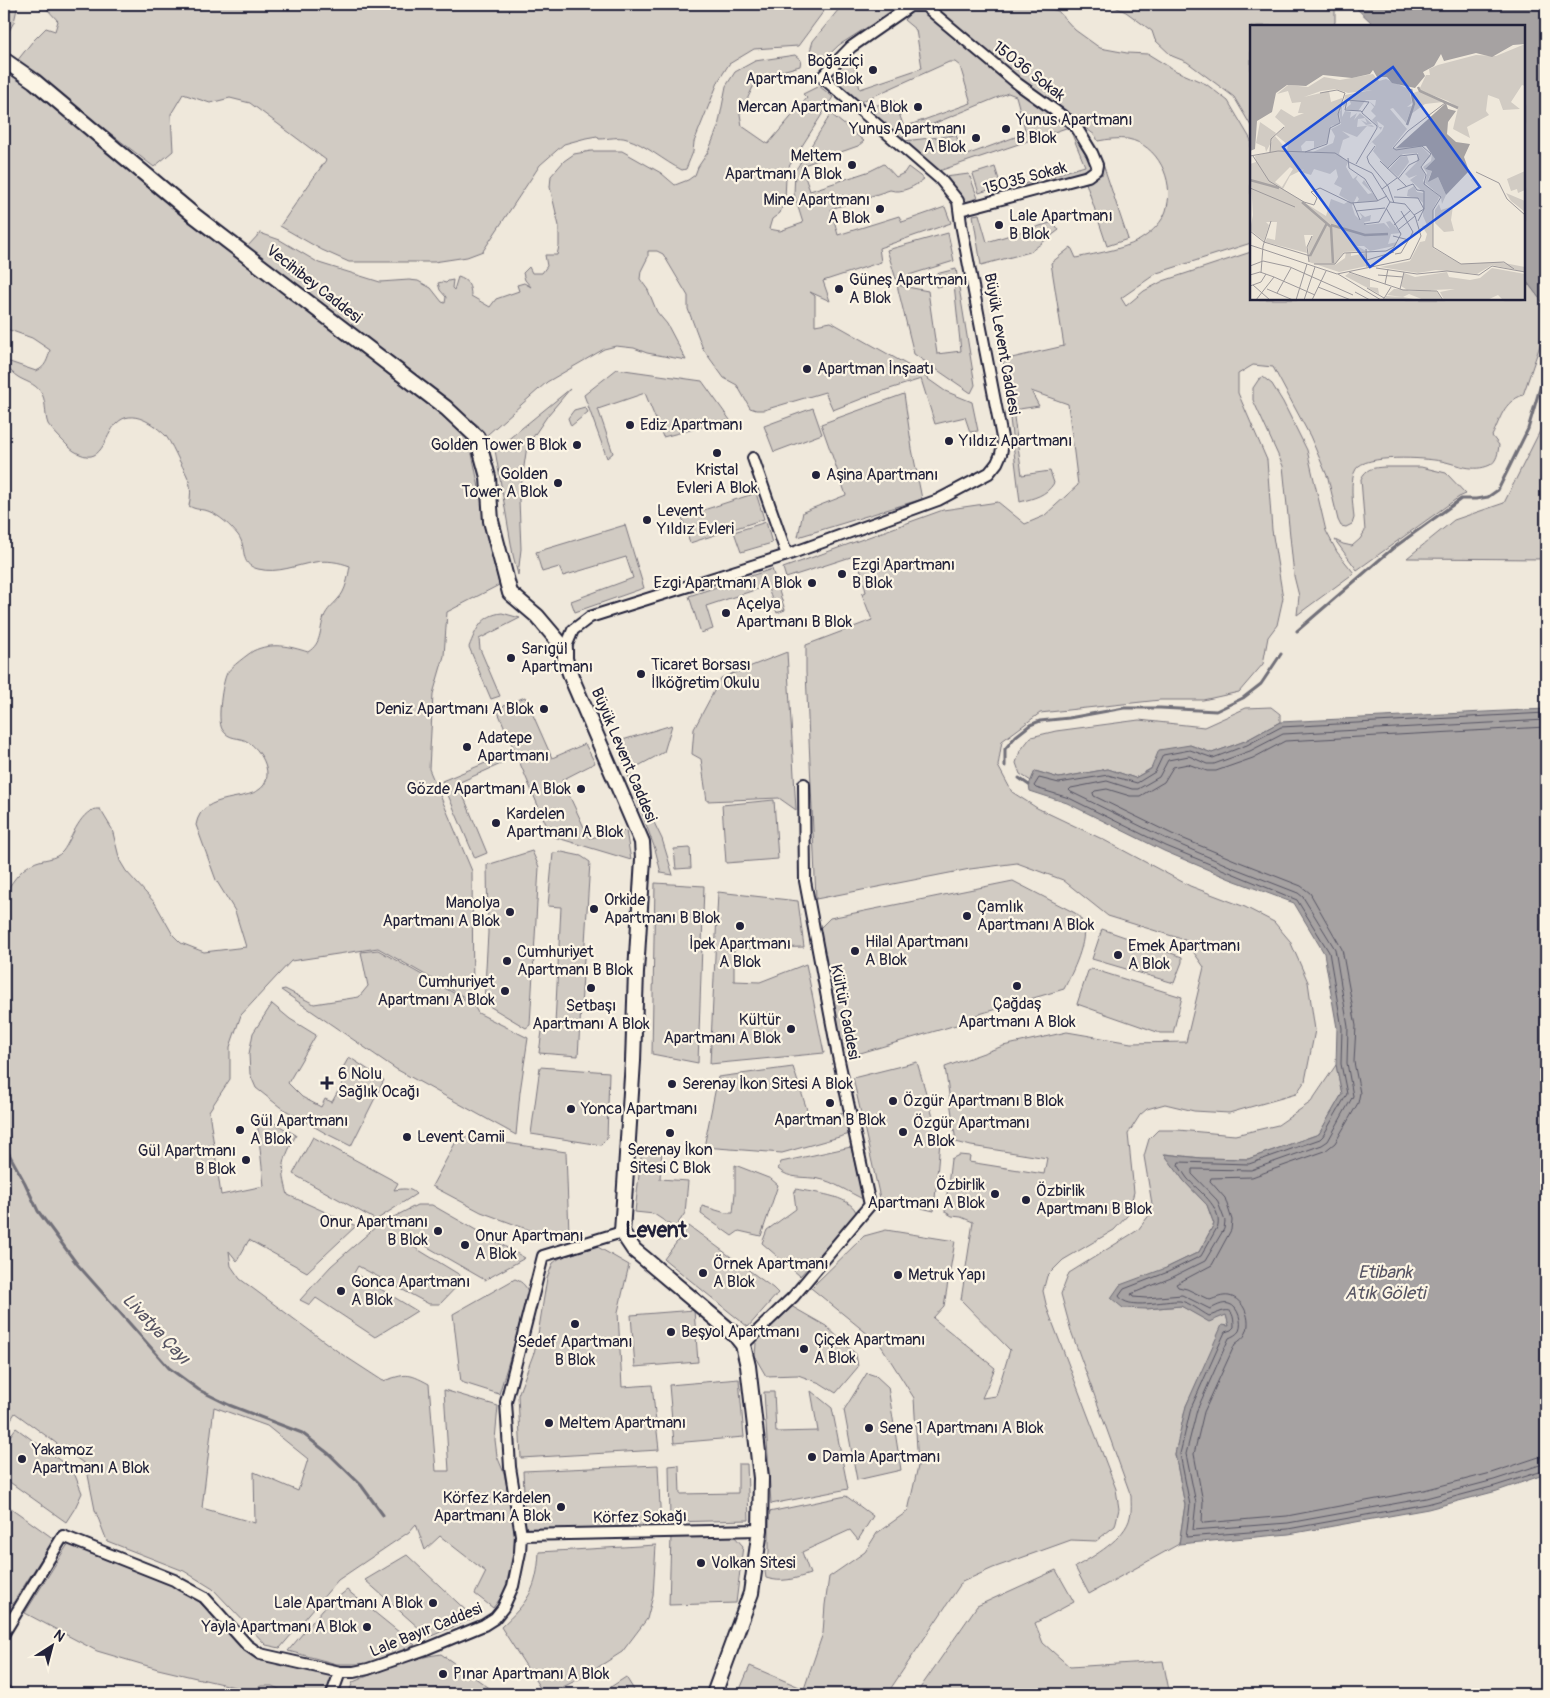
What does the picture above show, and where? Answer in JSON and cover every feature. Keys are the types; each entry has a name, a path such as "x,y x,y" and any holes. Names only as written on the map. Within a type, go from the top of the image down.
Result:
{"street":[{"name":"Büyük Levent Caddesi","path":"622,1232 644,850 572,679 565,659 565,649 574,630 580,623 590,617 787,556 938,500 989,473 997,463 1002,454 1003,443 958,201 940,179 822,77 850,46 910,6 925,6"},
{"name":"15036 Sokak","path":"925,6 1018,84 1075,124 1092,153 1097,165 1096,170"},
{"name":"Vecihibey Caddesi","path":"4,60 40,87 195,216 446,408 477,437 488,477 491,521 510,593 537,616 565,649"},
{"name":"15035 Sokak","path":"960,210 1088,176 1096,170"},
{"path":"753,458 787,556"},
{"name":"Kültür Caddesi","path":"743,1345 793,1297 870,1205 838,1056 805,881 804,784"},
{"path":"622,1232 634,1250 735,1335 743,1345 748,1366 761,1478 760,1530 751,1593 714,1694"},
{"name":"Lale Bayır Caddesi","path":"4,1633 64,1536 174,1580 204,1597 247,1644 260,1654 340,1672 368,1669 426,1649 484,1625 495,1618 503,1608 513,1586 520,1552 521,1535 510,1467 506,1402 543,1256 622,1232"},
{"name":"Körfez Sokağı","path":"521,1535 760,1530"},
{"path":"332,1694 340,1672"}],"shaded area":[{"path":"4,4 18,4 14,22 4,40"},
{"path":"45,4 829,4 798,46 754,49 729,64 719,80 694,142 693,152 686,169 682,170 634,141 624,138 599,139 597,136 564,144 540,165 483,251 467,257 434,262 349,262 322,250 280,226 326,160 250,103 230,98 210,103 183,94 171,114 173,151 154,167 17,61 46,28 55,31 58,21 46,8"},
{"path":"843,4 904,4 839,45 819,64 813,60 810,51 813,41"},
{"path":"931,4 1032,4 1058,11 1075,30 1100,48 1127,53 1148,54 1174,70 1206,84 1228,101 1250,138 1250,243 1157,273 1121,298 1126,306 1144,291 1163,281 1250,252 1250,300 1525,300 1525,279 1546,307 1546,328 1523,395 1507,406 1492,436 1499,445 1497,456 1490,465 1471,468 1441,461 1409,458 1383,459 1362,464 1356,469 1353,479 1354,518 1352,524 1346,527 1341,526 1338,520 1328,478 1310,436 1273,367 1253,365 1238,374 1238,393 1267,460 1272,530 1283,598 1277,625 1268,637 1263,664 1239,692 1203,700 1160,700 1040,713 1002,741 998,766 1012,792 1037,808 1102,839 1190,886 1245,907 1274,922 1290,941 1308,982 1315,1030 1305,1081 1296,1094 1229,1113 1194,1111 1165,1104 1147,1109 1140,1115 1128,1134 1134,1192 1128,1215 1114,1230 1063,1260 1047,1276 1043,1291 1047,1308 1116,1489 1119,1509 1115,1526 1096,1541 1071,1540 993,1568 962,1582 887,1694 738,1694 750,1666 804,1689 823,1633 829,1577 865,1552 877,1533 908,1511 918,1466 914,1398 880,1344 811,1288 864,1236 886,1230 955,1241 944,1306 933,1318 995,1368 982,1398 996,1396 1010,1350 961,1300 973,1222 945,1212 951,1159 959,1155 970,1156 969,1162 1044,1174 1047,1158 956,1142 945,1067 1003,1046 1067,1032 1131,1043 1186,1042 1204,967 1185,940 1108,916 1063,880 1017,863 970,869 816,899 806,645 872,620 862,594 866,592 857,555 786,578 783,568 943,510 998,502 1025,524 1044,516 1078,485 1068,404 1031,391 1039,406 1013,410 1022,475 1050,471 1054,483 1043,494 1020,502 1003,360 1064,346 1051,263 1071,247 1076,258 1132,244 1154,229 1166,211 1169,197 1166,175 1148,148 1128,139 1098,141 1095,135 1018,79"},
{"path":"1108,4 1335,4 1335,22 1334,25 1250,25 1250,124 1234,97 1187,62 1172,56 1155,40 1152,31 1126,12"},
{"path":"914,10 923,10 1072,126 1088,152 1092,165 1084,171 1021,189 1020,185 1085,166 1069,127 936,172 904,141 956,135 964,156 1026,133 1016,96 1008,93 899,138 864,109 894,100 904,127 971,103 960,66 955,62 949,62 858,103 829,76 851,53 860,89 922,68 916,30 904,20"},
{"path":"795,55 801,60 800,66 767,75 754,85 740,114 742,126 768,144 807,98 803,94 819,86 833,97 788,168 785,199 780,213 772,219 769,229 780,231 803,223 794,194 795,171 831,114 864,141 858,146 801,166 810,191 870,171 884,164 896,177 904,173 908,167 924,179 904,190 890,190 831,209 838,235 899,216 902,222 945,207 951,223 879,248 881,262 823,281 830,301 810,292 815,296 815,325 831,322 911,367 945,391 972,402 978,431 970,432 965,417 935,424 921,379 833,410 825,392 764,410 750,408 737,385 724,378 703,349 688,309 688,296 663,254 657,251 648,251 648,257 641,271 640,279 648,290 657,312 667,324 686,360 647,353 634,348 616,346 604,349 547,382 471,449 499,585 447,612 444,656 433,694 429,769 472,871 473,1002 378,948 291,961 241,1015 230,1047 230,1079 209,1111 221,1195 264,1186 257,1120 265,1118 296,1135 284,1164 284,1177 288,1195 356,1226 307,1272 249,1240 237,1261 229,1251 231,1266 240,1279 340,1353 383,1381 406,1375 416,1377 429,1384 436,1471 449,1471 444,1390 498,1406 495,1440 497,1456 504,1473 517,1537 508,1588 493,1608 475,1594 486,1572 440,1536 425,1550 416,1524 409,1532 338,1580 280,1648 266,1645 213,1589 184,1571 107,1541 95,1510 86,1465 15,1413 4,1430 4,895 16,878 27,867 60,854 82,818 93,810 100,809 112,829 120,861 126,871 155,903 173,935 181,943 204,952 246,947 235,911 216,880 196,825 200,814 207,807 217,802 258,791 264,785 266,779 267,773 264,761 253,745 245,740 231,737 222,729 220,710 225,678 235,664 260,648 280,646 308,652 313,648 318,641 325,614 343,592 350,566 324,561 273,570 252,567 246,559 241,540 228,525 208,511 189,506 191,492 188,477 170,442 161,431 143,419 129,417 117,423 97,453 91,456 74,451 48,424 44,398 38,388 16,376 4,364 4,360 36,371 44,365 50,350 32,338 4,328 4,63 445,410 461,429 472,448 479,426 246,248 260,233 280,240 319,263 380,282 418,281 431,288 442,302 445,303 446,297 440,290 438,283 446,283 453,280 452,288 454,290 458,277 468,284 471,296 490,307 496,299 519,291 517,285 524,283 531,287 525,280 523,273 529,267 532,273 542,273 547,266 545,255 557,255 559,226 550,187 551,176 564,161 574,154 591,151 622,151 661,173 675,185 688,180 695,175 708,152 718,127 726,86 735,72 755,61","holes":["214,1407 267,1426 308,1459 298,1491 254,1472 255,1523 202,1508"]},
{"path":"1102,161 1128,239 1107,246 1085,180 1103,174 1099,162"},
{"path":"995,167 1001,186 979,193 973,174"},
{"path":"969,174 979,201 965,205 945,177"},
{"path":"979,214 987,242 1053,222 1059,230 1030,252 981,265 973,215"},
{"path":"948,233 954,261 896,279 887,250"},
{"path":"956,269 975,385 971,393 914,354 897,285 928,291 937,354 961,351 954,284 936,287 936,274"},
{"path":"617,369 702,381 730,420 663,437 645,393 598,409 613,453 607,458 584,395"},
{"path":"1263,377 1272,384 1283,402 1307,450 1326,531 1337,552 1354,573 1297,615 1299,596 1294,576 1283,466 1253,400 1253,388 1259,379"},
{"path":"570,389 548,415 527,446 519,500 521,549 518,575 495,450"},
{"path":"904,394 922,499 798,537 803,512 846,495 821,424"},
{"path":"585,407 588,412 571,426 568,418 574,410"},
{"path":"813,408 822,434 774,452 764,426"},
{"path":"1546,419 1546,559 1407,558 1454,520 1504,503"},
{"path":"1421,467 1446,473 1466,494 1459,497 1357,570 1335,540 1352,546 1360,539 1365,531 1361,479 1363,475 1373,468"},
{"path":"756,493 764,519 690,543 682,517"},
{"path":"766,522 772,543 741,552 734,532"},
{"path":"625,525 644,588 575,612 571,601 633,578 626,557 563,576 559,567 542,572 536,552"},
{"path":"772,569 785,610 777,613 767,586 706,606 713,629 701,633 689,596"},
{"path":"502,613 520,618 479,639 480,649 500,696 491,699 469,647 474,634 481,624 489,617"},
{"path":"787,652 796,810 779,798 707,801 701,759 692,754 694,729 721,678"},
{"path":"525,697 552,758 585,744 595,763 562,780 589,838 626,831 631,860 551,836 498,712 505,705"},
{"path":"1271,707 1280,714 1280,722 1245,741 1212,753 1190,745 1135,778 1108,769 1059,778 1035,771 1031,781 1020,774 1016,763 1020,751 1031,737 1056,731 1139,720 1204,727 1246,708"},
{"path":"672,725 664,752 629,771 662,839 673,875 661,873 655,849 616,742"},
{"path":"500,757 503,763 458,783 487,853 475,858 442,781"},
{"path":"774,800 778,859 726,863 722,805"},
{"path":"690,848 691,868 676,869 674,849"},
{"path":"532,851 539,867 530,1025 526,1028 484,1003 488,933 487,865"},
{"path":"562,852 581,856 590,862 578,1056 539,1053 543,1024 555,1024 561,907 548,906 553,853"},
{"path":"1013,881 1075,913 1081,919 1084,929 1081,947 1075,966 1064,989 976,1015 963,1023 857,1054 840,1047 819,929 830,918"},
{"path":"655,883 704,886 698,1063 652,1054"},
{"path":"718,892 798,901 804,947 734,949 734,981 760,982 806,964 824,1053 710,1064"},
{"path":"1102,929 1182,957 1174,983 1092,959"},
{"path":"378,950 473,1004 478,1013 528,1038 516,1135 396,1069 281,990 285,989 314,1004 359,997 368,986 361,952"},
{"path":"1092,969 1182,997 1173,1033 1160,1033 1077,1004 1088,971"},
{"path":"272,1004 290,1019 316,1035 288,1083 302,1097 321,1107 325,1099 332,1102 346,1077 340,1073 349,1057 384,1080 351,1146 280,1107 256,1088 250,1074 249,1054 253,1033"},
{"path":"917,1062 940,1141 934,1211 880,1198 853,1078"},
{"path":"1336,1065 1342,1094 1319,1134 1248,1159 1201,1158 1165,1154 1184,1181 1207,1205 1214,1224 1199,1252 1166,1268 1146,1309 1181,1306 1209,1321 1226,1314 1229,1326 1204,1368 1186,1406 1175,1454 1185,1505 1179,1544 1089,1594 1075,1567 1108,1546 1122,1532 1130,1517 1131,1496 1071,1331 1061,1294 1069,1273 1138,1230 1153,1210 1144,1156 1149,1139 1158,1130 1235,1135 1278,1125 1311,1102"},
{"path":"540,1067 609,1072 607,1139 601,1145 531,1134"},
{"path":"793,1067 811,1122 844,1113 850,1134 782,1153 704,1147 718,1077"},
{"path":"459,1136 566,1152 569,1234 535,1232 481,1212 432,1186"},
{"path":"313,1137 398,1183 394,1190 409,1189 416,1194 376,1220 293,1174"},
{"path":"642,1147 662,1149 660,1179 688,1181 685,1213 675,1228 654,1214 635,1212"},
{"path":"851,1147 863,1199 824,1180 788,1175 778,1169 781,1162"},
{"path":"735,1165 771,1179 778,1185 761,1236 739,1231 732,1236 701,1214 702,1206 726,1213 733,1213"},
{"path":"796,1189 838,1198 852,1206 856,1212 853,1218 800,1276 762,1243 767,1230 796,1209 794,1193"},
{"path":"417,1205 432,1205 525,1258 485,1280 405,1234 399,1238 460,1275 460,1283 440,1304 429,1304 358,1266 354,1273 417,1311 375,1337 316,1298 310,1305 300,1300 331,1266 378,1225"},
{"path":"689,1226 778,1293 748,1327 664,1259"},
{"path":"596,1246 629,1265 618,1312 622,1387 652,1385 659,1450 521,1458 518,1395 536,1347 547,1278 553,1263 560,1258"},
{"path":"515,1279 524,1285 529,1295 499,1394 461,1382 453,1314"},
{"path":"791,1306 826,1326 856,1354 858,1367 836,1393 820,1383 798,1375 766,1376 755,1357 756,1343"},
{"path":"694,1310 698,1362 635,1367 631,1315"},
{"path":"867,1373 876,1376 888,1387 901,1470 857,1480 844,1410"},
{"path":"739,1379 744,1437 674,1443 669,1385"},
{"path":"811,1391 832,1408 848,1489 771,1504 764,1392 774,1392 776,1432 818,1431"},
{"path":"16,1428 73,1470 82,1493 66,1522 4,1478 4,1444"},
{"path":"738,1464 747,1464 749,1520 670,1522 669,1466 679,1465 680,1494 738,1493"},
{"path":"658,1465 661,1527 526,1533 523,1471"},
{"path":"846,1496 873,1516 858,1540 850,1530 802,1552 810,1574 783,1580 766,1578 764,1565 769,1553 769,1512"},
{"path":"4,1503 54,1539 4,1617"},
{"path":"671,1536 734,1536 743,1546 736,1603 669,1605"},
{"path":"68,1544 170,1583 198,1601 255,1655 334,1675 327,1694 288,1694 272,1686 261,1686 252,1691 158,1669 97,1651 25,1613"},
{"path":"656,1545 653,1596 647,1619 622,1652 581,1678 549,1694 544,1694 501,1627 518,1610 529,1594 536,1576 539,1552"},
{"path":"407,1555 474,1618 429,1637 365,1580"},
{"path":"1056,1570 1074,1602 1035,1623 1043,1643 1070,1667 1163,1661 1169,1690 1168,1694 916,1694 977,1606"},
{"path":"347,1590 415,1645 366,1664 337,1664 288,1651 323,1609"},
{"path":"441,1654 498,1694 348,1694 353,1682 407,1661"},
{"path":"626,1677 634,1690 627,1694 600,1694"}],"water":[{"path":"1352,4 1546,4 1546,307 1525,279 1525,25 1374,25"},
{"name":"Etibank Atık Göleti","path":"1546,709 1546,1474 1497,1491 1428,1509 1289,1534 1179,1544 1185,1505 1175,1454 1186,1406 1222,1325 1229,1326 1226,1315 1209,1322 1181,1306 1146,1309 1123,1308 1111,1298 1120,1285 1166,1268 1199,1252 1214,1224 1207,1205 1184,1181 1164,1154 1201,1158 1248,1159 1319,1134 1342,1094 1336,1065 1337,1028 1324,953 1294,903 1164,851 1067,803 1030,791 1029,785 1035,771 1059,778 1108,769 1135,778 1151,769 1159,750 1190,745 1212,753 1245,741 1280,722"}],"waterway":[{"path":"1297,631 1392,549 1461,499 1488,497 1498,490 1528,429 1546,367"},
{"path":"1005,766 1005,749 1016,736 1030,725 1040,721 1124,708 1216,711 1243,698 1261,684 1281,654"},
{"path":"1019,778 1029,785"},
{"name":"Livatya Çayı","path":"4,1145 38,1211 77,1264 169,1368 199,1390 229,1405 302,1433 329,1454 361,1485 383,1515"}],"place":[{"name":"Boğaziçi Apartmanı A Blok","path":"873,70"},
{"name":"Mercan Apartmanı A Blok","path":"918,107"},
{"name":"Yunus Apartmanı B Blok","path":"1006,129"},
{"name":"Yunus Apartmanı A Blok","path":"976,138"},
{"name":"Meltem Apartmanı A Blok","path":"852,165"},
{"name":"Mine Apartmanı A Blok","path":"880,209"},
{"name":"Lale Apartmanı B Blok","path":"999,225"},
{"name":"Güneş Apartmanı A Blok","path":"839,289"},
{"name":"Apartman İnşaatı","path":"807,369"},
{"name":"Ediz Apartmanı","path":"630,425"},
{"name":"Yıldız Apartmanı","path":"949,441"},
{"name":"Golden Tower B Blok","path":"577,445"},
{"name":"Kristal Evleri A Blok","path":"717,453"},
{"name":"Aşina Apartmanı","path":"816,475"},
{"name":"Golden Tower A Blok","path":"558,483"},
{"name":"Levent Yıldız Evleri","path":"647,520"},
{"name":"Ezgi Apartmanı B Blok","path":"842,574"},
{"name":"Ezgi Apartmanı A Blok","path":"812,583"},
{"name":"Açelya Apartmanı B Blok","path":"726,613"},
{"name":"Sarıgül Apartmanı","path":"511,658"},
{"name":"Ticaret Borsası İlköğretim Okulu","path":"641,674"},
{"name":"Deniz Apartmanı A Blok","path":"544,709"},
{"name":"Adatepe Apartmanı","path":"467,747"},
{"name":"Gözde Apartmanı A Blok","path":"581,789"},
{"name":"Kardelen Apartmanı A Blok","path":"496,823"},
{"name":"Orkide Apartmanı B Blok","path":"594,909"},
{"name":"Manolya Apartmanı A Blok","path":"510,912"},
{"name":"Çamlık Apartmanı A Blok","path":"967,916"},
{"name":"İpek Apartmanı A Blok","path":"740,926"},
{"name":"Hilal Apartmanı A Blok","path":"855,951"},
{"name":"Emek Apartmanı A Blok","path":"1118,955"},
{"name":"Cumhuriyet Apartmanı B Blok","path":"507,961"},
{"name":"Çağdaş Apartmanı A Blok","path":"1017,986"},
{"name":"Setbaşı Apartmanı A Blok","path":"591,988"},
{"name":"Cumhuriyet Apartmanı A Blok","path":"505,991"},
{"name":"Kültür Apartmanı A Blok","path":"791,1029"},
{"name":"6 Nolu Sağlık Ocağı","path":"327,1083"},
{"name":"Serenay İkon Sitesi A Blok","path":"672,1084"},
{"name":"Özgür Apartmanı B Blok","path":"893,1101"},
{"name":"Apartman B Blok","path":"830,1103"},
{"name":"Yonca Apartmanı","path":"571,1109"},
{"name":"Gül Apartmanı A Blok","path":"240,1130"},
{"name":"Özgür Apartmanı A Blok","path":"903,1132"},
{"name":"Serenay İkon Sitesi C Blok","path":"670,1133"},
{"name":"Levent Camii","path":"407,1137"},
{"name":"Gül Apartmanı B Blok","path":"246,1160"},
{"name":"Özbirlik Apartmanı A Blok","path":"995,1194"},
{"name":"Özbirlik Apartmanı B Blok","path":"1026,1200"},
{"name":"Onur Apartmanı B Blok","path":"438,1231"},
{"name":"Onur Apartmanı A Blok","path":"465,1245"},
{"name":"Örnek Apartmanı A Blok","path":"703,1273"},
{"name":"Metruk Yapı","path":"898,1275"},
{"name":"Gonca Apartmanı A Blok","path":"341,1291"},
{"name":"Sedef Apartmanı B Blok","path":"575,1324"},
{"name":"Beşyol Apartmanı","path":"671,1332"},
{"name":"Çiçek Apartmanı A Blok","path":"804,1349"},
{"name":"Meltem Apartmanı","path":"549,1423"},
{"name":"Sene 1 Apartmanı A Blok","path":"869,1428"},
{"name":"Damla Apartmanı","path":"812,1457"},
{"name":"Yakamoz Apartmanı A Blok","path":"22,1459"},
{"name":"Körfez Kardelen Apartmanı A Blok","path":"561,1507"},
{"name":"Volkan Sitesi","path":"701,1563"},
{"name":"Lale Apartmanı A Blok","path":"433,1603"},
{"name":"Yayla Apartmanı A Blok","path":"367,1627"},
{"name":"Pınar Apartmanı A Blok","path":"443,1674"}],"district":[{"name":"Levent","path":"656,1230"}]}
